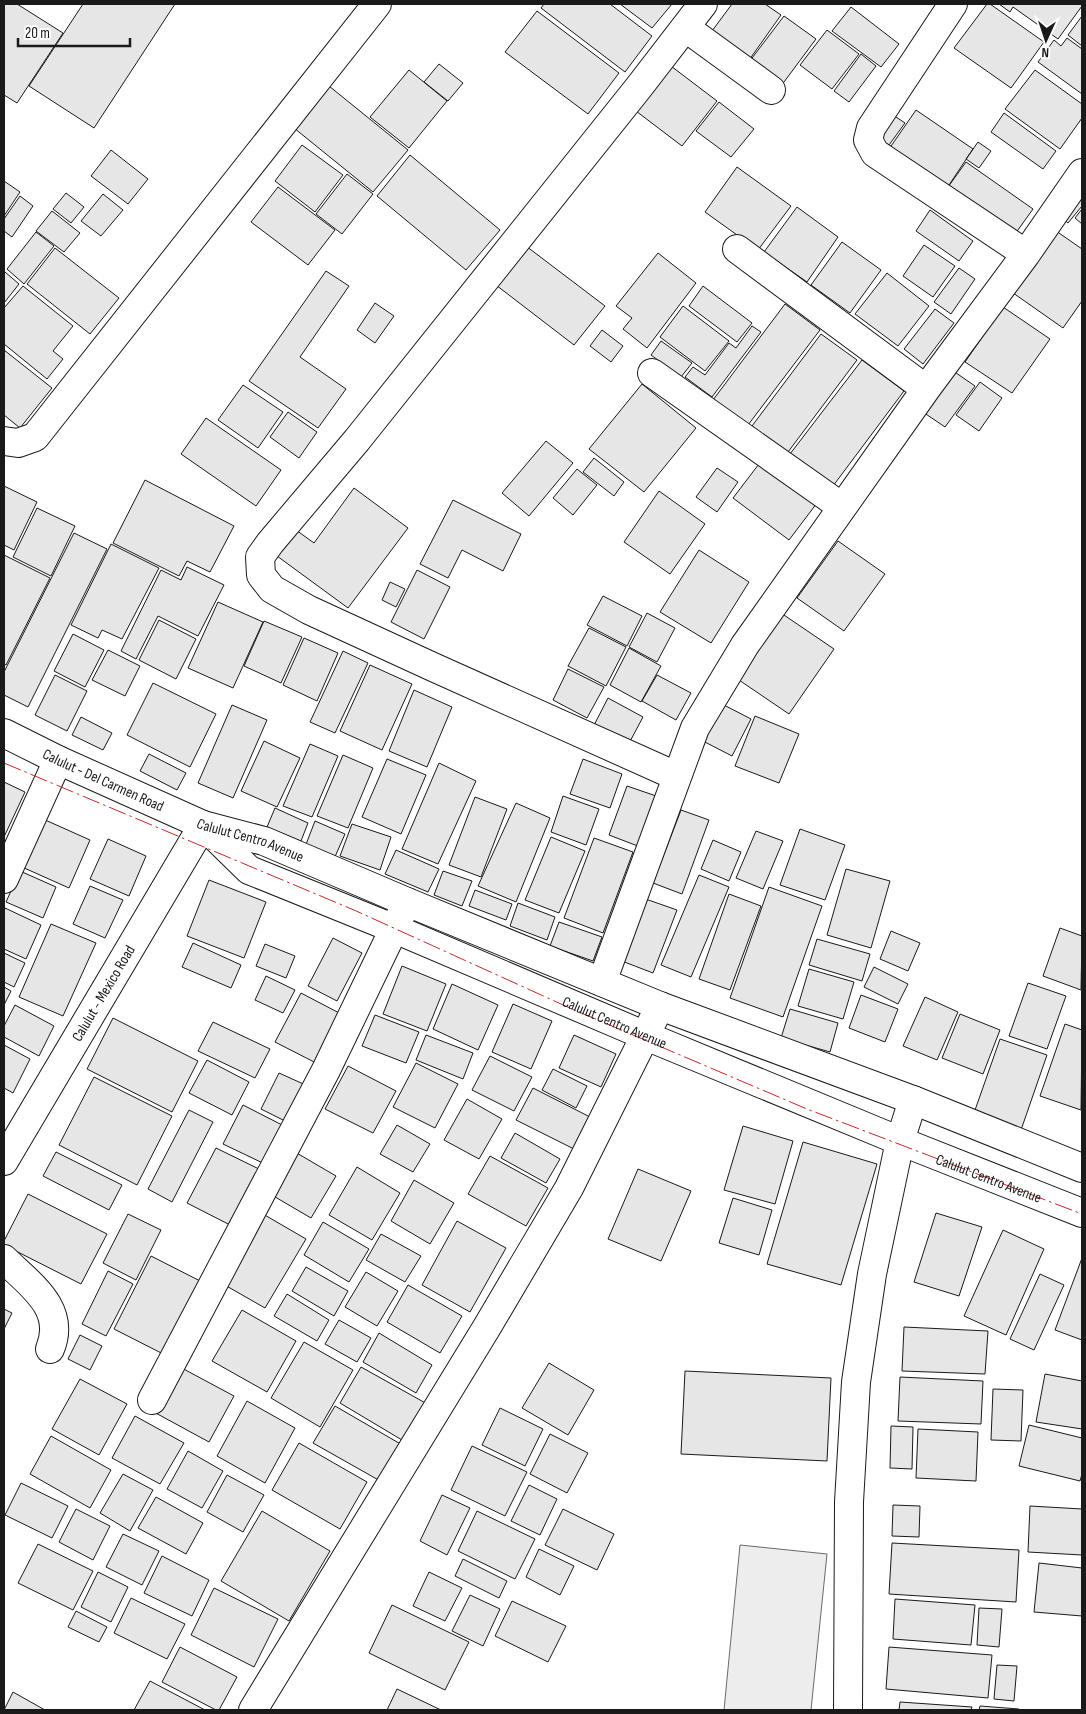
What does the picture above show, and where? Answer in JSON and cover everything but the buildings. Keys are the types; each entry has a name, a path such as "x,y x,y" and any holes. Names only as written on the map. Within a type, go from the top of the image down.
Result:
{"street":[{"path":"4,441 18,444 35,437 377,4"},
{"path":"676,776 309,610 272,589 261,575 260,557 358,440 686,28 703,4"},
{"path":"954,4 871,128 868,140 875,153 1026,254"},
{"path":"686,28 771,90"},
{"path":"602,982 695,728 745,645 1082,173"},
{"path":"737,249 926,389"},
{"path":"652,372 842,507"},
{"name":"Calulut - Del Carmen Road","path":"4,733 58,760 203,825"},
{"path":"4,879 58,760"},
{"name":"Calulut Centro Avenue","path":"203,825 264,841 660,1006 912,1100 1073,1165"},
{"name":"Calulut Centro Avenue","path":"203,825 249,870 395,929 646,1036 900,1141 1082,1213"},
{"name":"Calulut - Mexico Road","path":"4,1161 203,825"},
{"path":"152,1400 326,1070 407,902"},
{"path":"253,1710 488,1327 569,1188 660,1006"},
{"path":"848,1710 849,1502 856,1382 872,1274 900,1141 912,1100"},
{"path":"1047,1199 1073,1165"},
{"path":"4,1259 43,1298 50,1309 55,1321 54,1339 50,1349"}],"shaded area":[{"path":"740,1545 827,1554 811,1710 724,1710"}],"power":[{"path":"4,763 354,910 572,1009 807,1109 1082,1214"}]}
